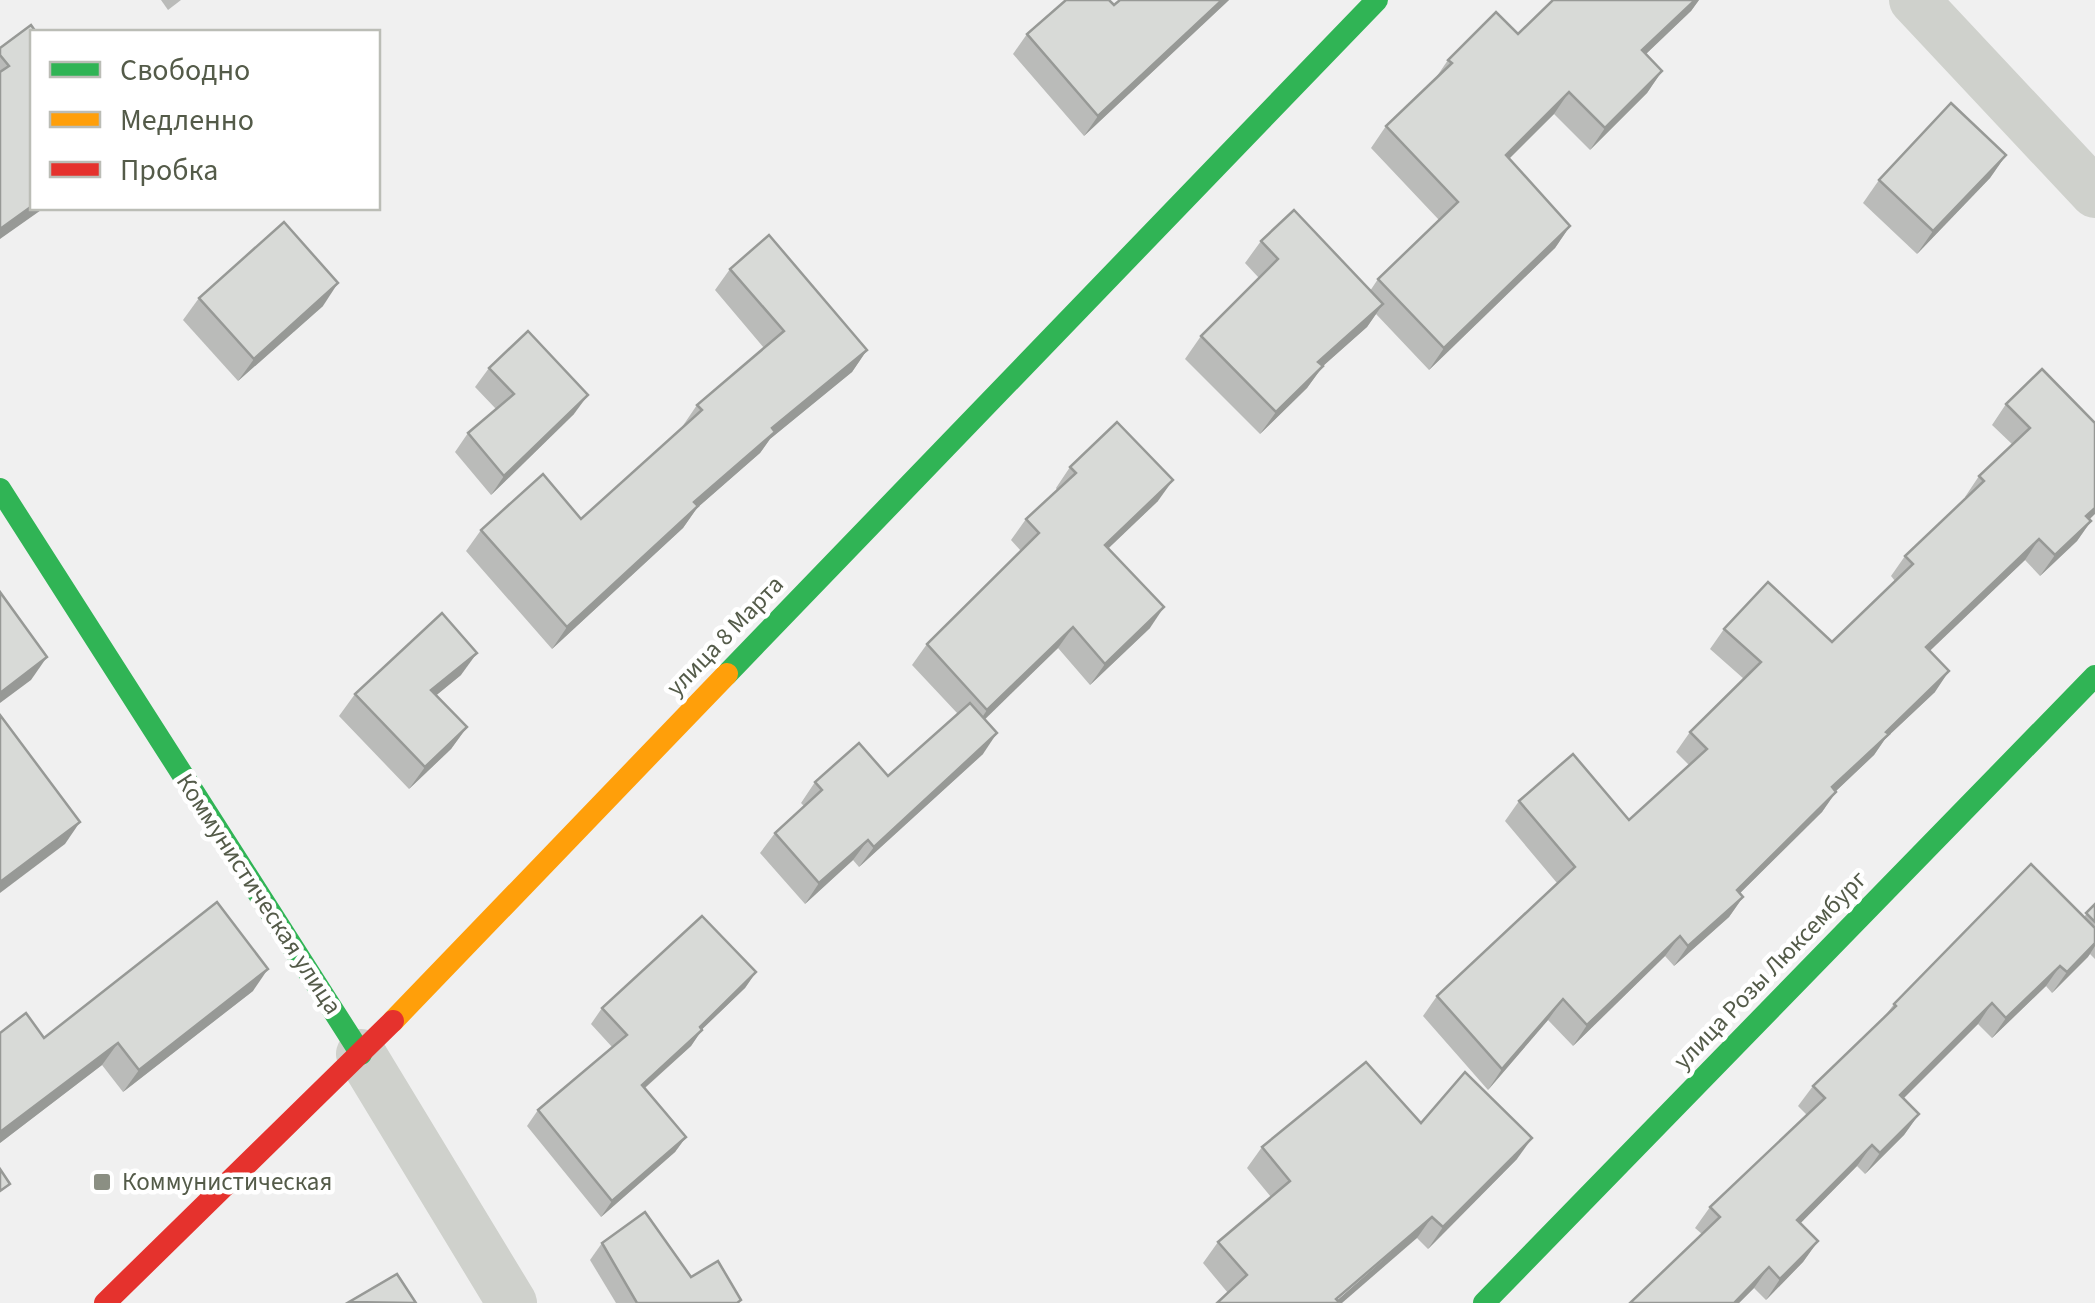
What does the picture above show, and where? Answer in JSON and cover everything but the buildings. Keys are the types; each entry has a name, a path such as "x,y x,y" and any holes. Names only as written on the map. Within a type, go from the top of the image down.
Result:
{"main road":[{"name":"улица 8 Марта","path":"106,1303 361,1054 1376,0"},
{"name":"Коммунистическая улица","path":"0,489 361,1054"},
{"name":"улица Розы Люксембург","path":"1484,1303 2095,676"}],"street":[{"path":"1914,0 2095,193"},
{"name":"Коммунистическая улица","path":"361,1054 512,1303"}],"traffic: fast":[{"path":"727,674 1377,0"},
{"path":"0,489 361,1054"},
{"path":"1484,1303 2095,676"}],"traffic: slow":[{"path":"393,1021 727,674"}],"traffic: jam":[{"path":"105,1303 393,1021"}],"place":[{"name":"Коммунистическая","path":"102,1182"}]}
